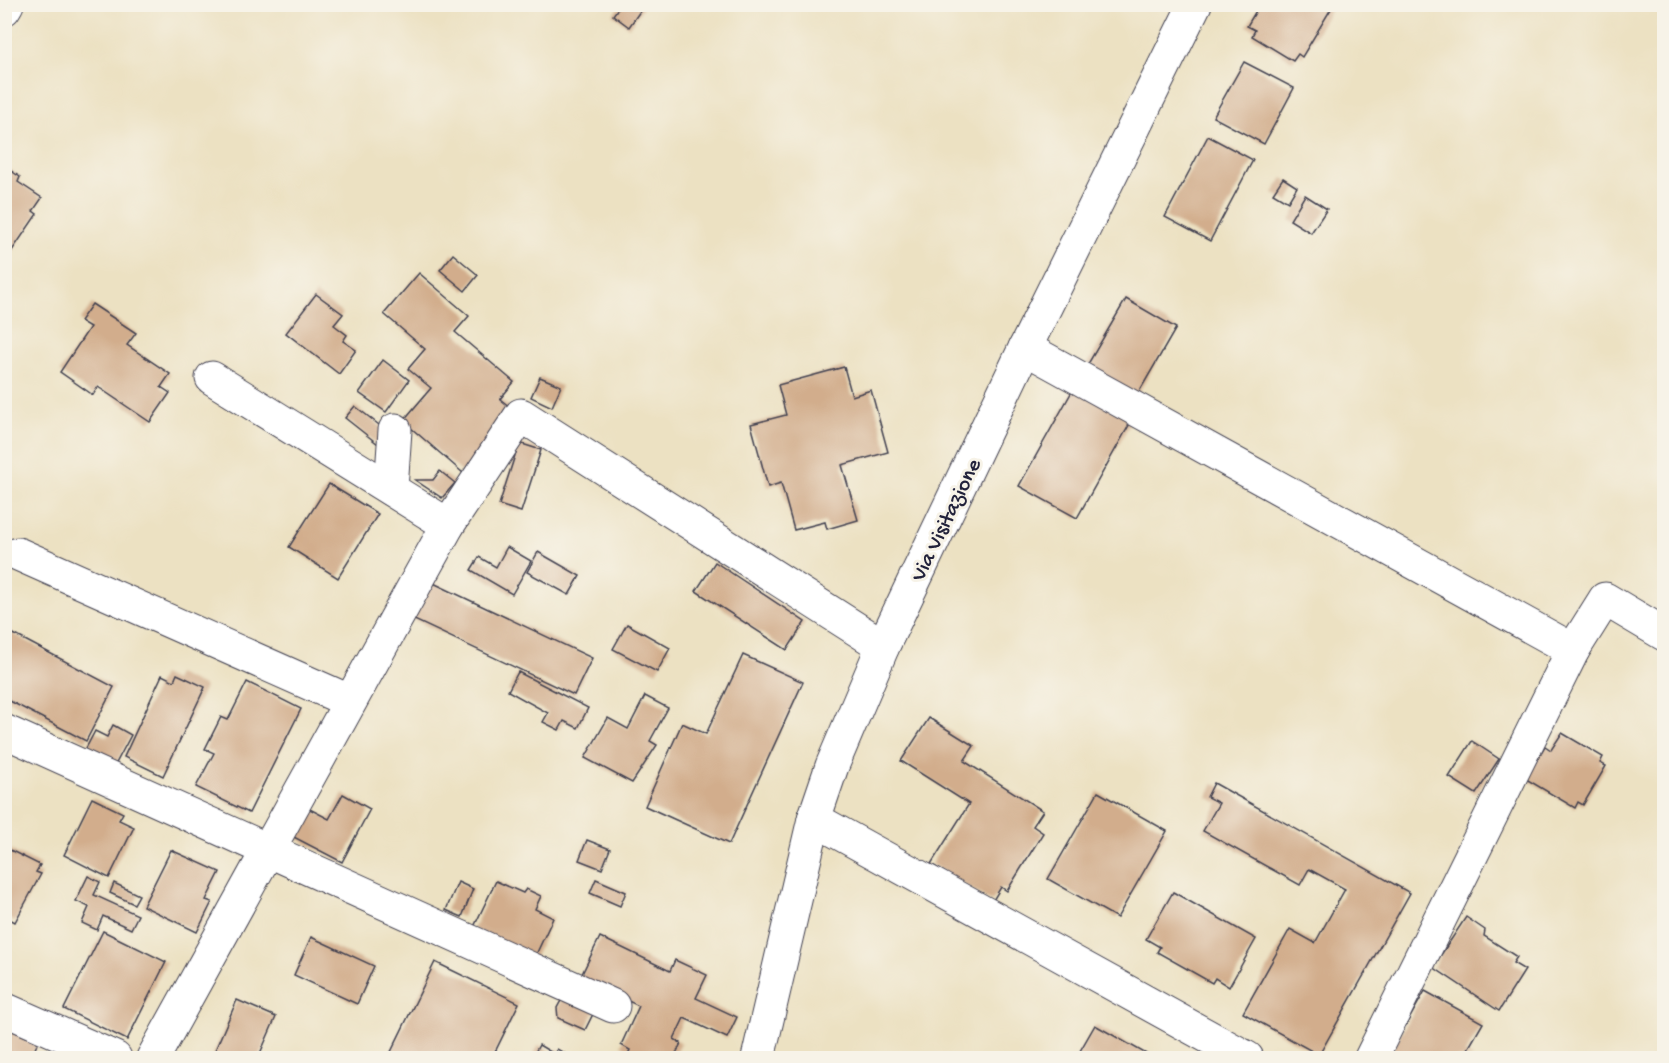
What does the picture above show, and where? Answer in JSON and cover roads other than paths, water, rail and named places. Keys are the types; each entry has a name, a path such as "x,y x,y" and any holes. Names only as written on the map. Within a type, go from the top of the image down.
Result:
{"street":[{"path":"4,9 7,4"},
{"name":"Via Visitazione","path":"758,1059 814,819 832,766 883,646 1026,348 1196,4"},
{"path":"1026,348 1573,650"},
{"path":"212,378 448,525"},
{"path":"153,1059 448,525 521,415 883,646"},
{"path":"391,489 396,430"},
{"path":"18,554 349,701"},
{"path":"1371,1059 1573,650 1605,599 1665,634"},
{"path":"4,731 613,1006"},
{"path":"814,819 1247,1059"},
{"path":"4,1009 115,1059"}]}
